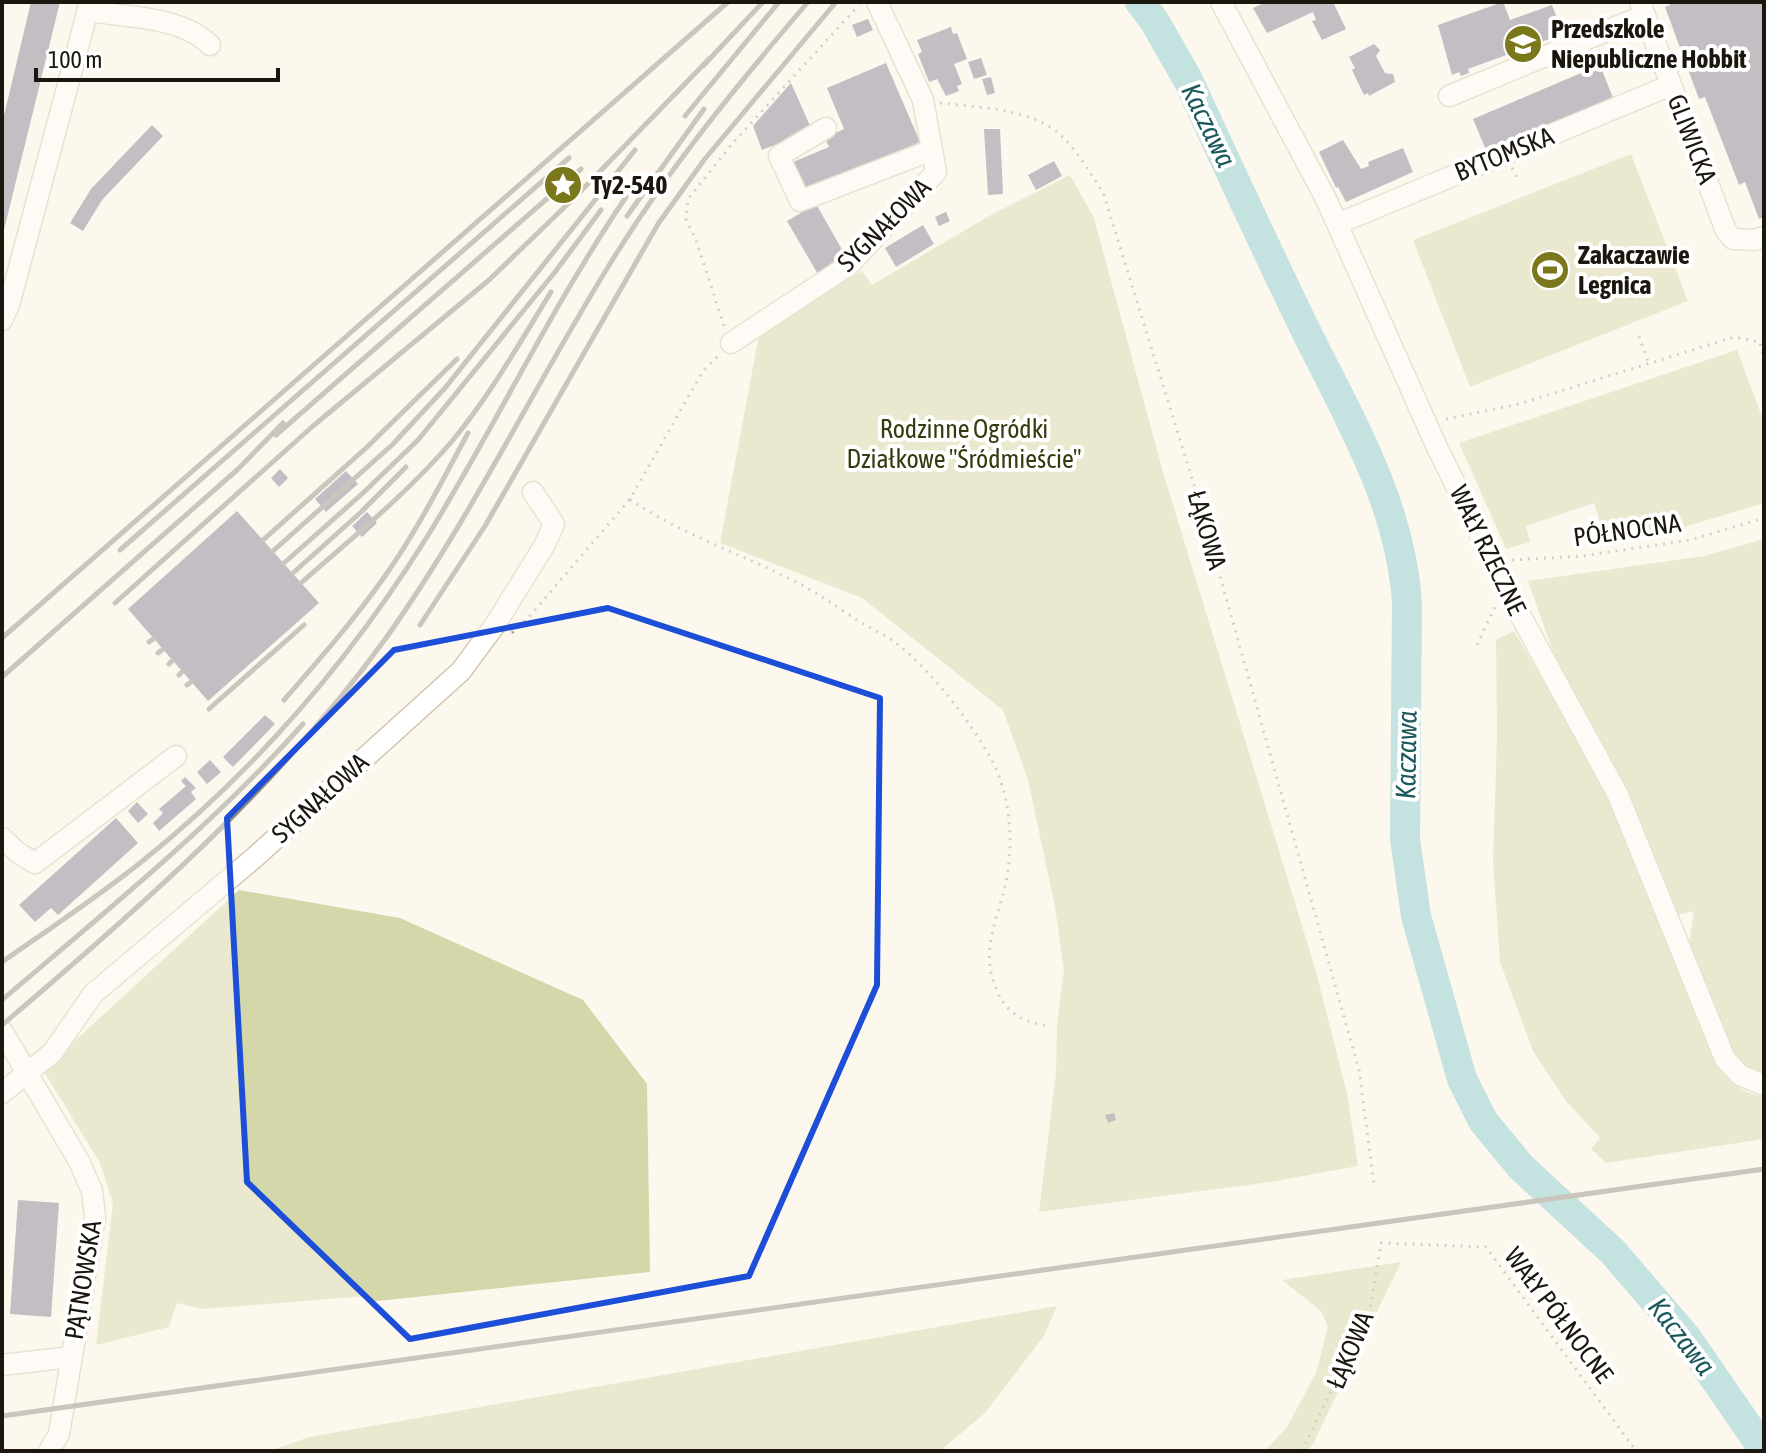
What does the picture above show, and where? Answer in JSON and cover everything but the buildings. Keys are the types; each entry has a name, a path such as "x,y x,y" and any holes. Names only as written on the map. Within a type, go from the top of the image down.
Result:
{"street":[{"path":"877,2 923,100"},
{"name":"WAŁY RZECZNE","path":"1221,2 1337,224 1426,423 1493,562 1624,807 1725,1059 1740,1075 1764,1085"},
{"path":"4,309 88,6 197,32 210,45"},
{"path":"1449,96 1643,9"},
{"name":"GLIWICKA","path":"1643,9 1726,231 1733,239 1755,240 1764,237"},
{"name":"BYTOMSKA","path":"1337,224 1671,85"},
{"name":"SYGNAŁOWA","path":"731,343 849,265 936,172 923,100"},
{"path":"826,128 779,156 800,201 932,150"},
{"name":"SYGNAŁOWA","path":"28,1073 52,1053 93,994 254,858 461,671 495,625 544,546 554,524 533,492"},
{"path":"2,838 35,863 176,756"},
{"name":"PĄTNOWSKA","path":"3,1032 80,1163 92,1191 95,1217 59,1434 49,1451"},
{"path":"2,1093 28,1073"},
{"path":"2,1365 71,1357"}],"path":[{"path":"510,635 630,499 703,371 731,343 686,219 688,199 732,144 861,2"},
{"name":"ŁĄKOWA","path":"923,100 1001,110 1047,125 1079,155 1103,192 1198,498 1359,1070 1374,1184"},
{"path":"1513,169 1517,178"},
{"path":"1639,336 1649,364"},
{"path":"1426,423 1519,404 1734,337 1760,342 1764,360"},
{"path":"630,499 729,552 779,573 832,601 853,618 896,643 928,674 968,724 992,760 1001,781 1011,833 1008,873 991,935 988,972 1004,1007 1030,1023 1051,1027"},
{"name":"PÓŁNOCNA","path":"1493,562 1583,556 1690,540 1764,518"},
{"path":"1477,645 1505,585"},
{"name":"ŁĄKOWA","path":"1302,1451 1370,1310 1381,1243"},
{"name":"WAŁY PÓŁNOCNE","path":"1381,1243 1486,1247 1636,1451"},
{"path":"259,1451 274,1451"}],"highlighted area":[{"path":"608,608 880,698 877,985 749,1276 410,1339 247,1182 227,818 394,650"}],"green space":[{"name":"Zakaczawie Legnica","path":"1631,154 1688,301 1470,387 1413,240"},
{"name":"Rodzinne Ogródki Działkowe \"Śródmieście\"","path":"1070,175 1094,218 1163,472 1315,968 1347,1093 1358,1166 1271,1182 1039,1212 1056,1073 1057,1024 1064,970 1055,907 1028,780 1003,710 862,598 720,543 759,335 796,309 862,271 872,285 989,216"},
{"path":"1737,350 1764,422 1764,503 1671,531 1605,538 1594,503 1526,526 1530,542 1506,549 1459,443"},
{"path":"1764,539 1764,1079 1732,1058 1688,952 1694,911 1675,916 1558,666 1528,581 1704,556"},
{"path":"1514,631 1603,783 1718,1068 1744,1090 1764,1096 1764,1139 1606,1163 1591,1149 1600,1138 1566,1101 1533,1051 1500,962 1493,861 1496,640"},
{"path":"239,890 400,918 583,1000 647,1084 650,1272 368,1302 367,1296 203,1309 177,1303 169,1327 96,1345 113,1203 100,1163 43,1070"},
{"path":"1401,1262 1313,1444 1307,1451 1265,1451 1287,1427 1316,1373 1328,1327 1321,1311 1282,1280"},
{"path":"1057,1306 1044,1336 985,1413 940,1451 270,1451 309,1437"}],"waterway":[{"name":"Kaczawa","path":"1140,2 1188,80 1354,427 1383,495 1394,530 1403,566 1407,603 1405,839 1416,916 1462,1079 1483,1121 1521,1167 1613,1252 1686,1337 1764,1450"}],"railway":[{"path":"2,638 728,2"},
{"path":"703,66 763,2"},
{"path":"685,116 779,2"},
{"path":"2,1025 206,843 254,795 344,692 386,638 447,545 584,306 635,225 706,127 808,2"},
{"path":"420,625 485,526 658,224 704,160 836,2"},
{"path":"115,603 313,426 489,280 710,58"},
{"path":"627,216 704,109"},
{"path":"273,551 392,445 445,388 635,150"},
{"path":"120,550 569,158"},
{"path":"276,435 581,169"},
{"path":"2,962 106,889 182,828 261,752 332,670 366,627 427,537 573,280 626,197"},
{"path":"284,563 418,440 555,272 601,210"},
{"path":"301,583 399,496 453,440 493,386 551,292"},
{"path":"263,540 366,448 457,359"},
{"path":"2,677 237,470 283,423"},
{"path":"284,700 349,624 397,559 468,433"},
{"path":"293,573 406,467"},
{"path":"209,709 304,625"},
{"path":"149,642 153,639"},
{"path":"158,653 162,650"},
{"path":"169,664 172,661"},
{"path":"179,675 182,672"},
{"path":"187,685 191,682"},
{"path":"2,1000 195,833 303,724"},
{"path":"2,1416 1764,1169"}],"place":[{"name":"Przedszkole Niepubliczne Hobbit","path":"1523,44"},
{"name":"Ty2-540","path":"563,185"},
{"name":"Zakaczawie Legnica","path":"1550,270"}]}
